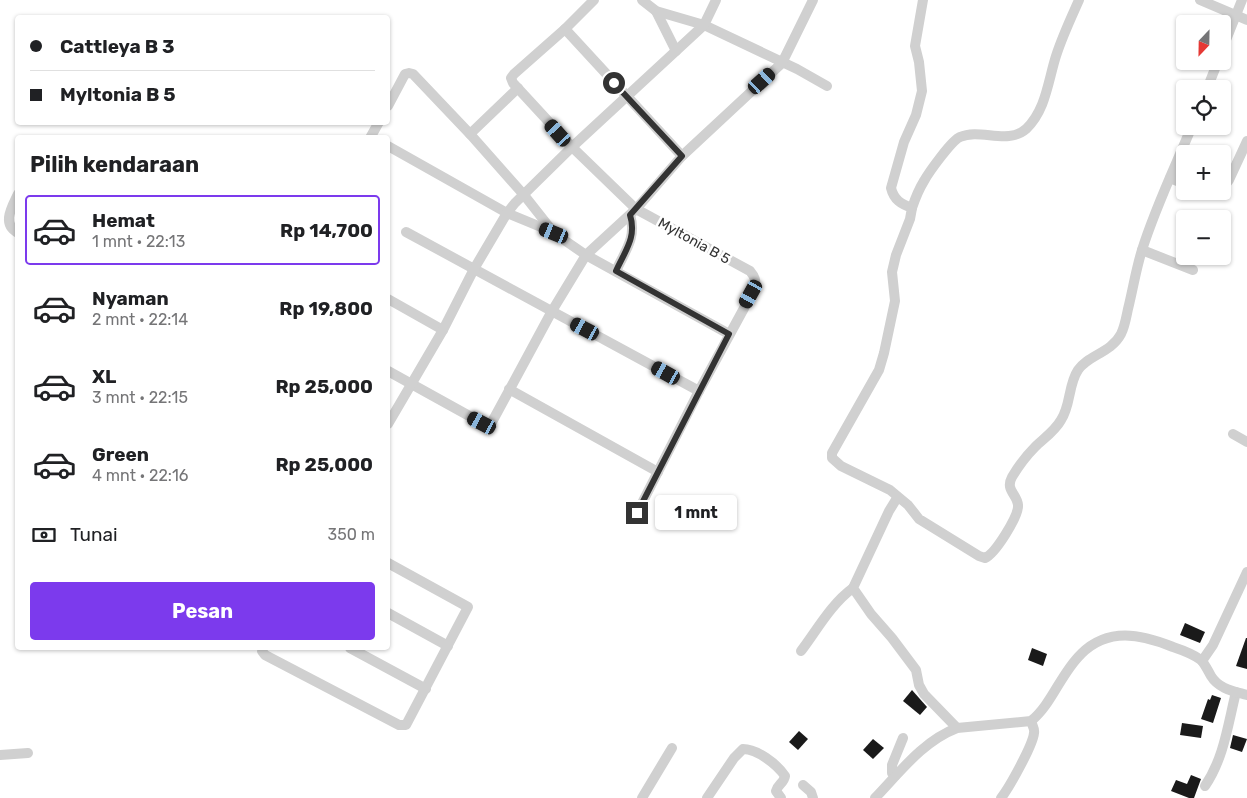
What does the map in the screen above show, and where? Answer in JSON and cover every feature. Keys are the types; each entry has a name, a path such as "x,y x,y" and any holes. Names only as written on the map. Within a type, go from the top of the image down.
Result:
{"street":[{"path":"594,0 566,29 511,78 513,83 633,212 631,240 616,271"},
{"path":"642,0 656,11 704,25 826,86"},
{"path":"390,421 443,330 474,269 507,213 572,147 704,25 716,0"},
{"path":"390,372 486,424 492,422 552,311 586,254 633,212 682,156 782,63 813,0"},
{"path":"912,208 896,199 891,188 904,142 916,115 922,91 915,46 924,0"},
{"path":"1079,0 1056,55 1043,104 1035,119 1025,130 1015,136 967,135 959,137 951,143 924,180 896,255 892,272 895,301 879,370 832,453 832,458 836,462 890,490 897,498 908,505 919,518 945,536 979,556 985,558 990,556 1017,512 1017,502 1009,489 1011,479 1033,449 1061,421 1065,413 1070,387 1078,370 1085,362 1114,344 1121,335 1142,250 1188,135"},
{"path":"1200,0 1247,20"},
{"path":"1231,28 1242,0"},
{"path":"656,11 676,51"},
{"path":"566,29 682,156"},
{"path":"390,102 405,74 413,74 470,134 524,195 554,233"},
{"path":"470,134 518,88"},
{"path":"1231,176 1247,141"},
{"path":"390,147 507,213 554,233 586,254 729,334"},
{"path":"1170,178 1176,180"},
{"path":"15,201 8,217 9,225 15,232"},
{"name":"Myltonia B 5","path":"633,212 750,271 755,276 755,288 699,391 637,513"},
{"path":"406,232 699,391"},
{"path":"1142,250 1193,270"},
{"path":"390,300 443,330"},
{"path":"509,389 658,472"},
{"path":"1232,434 1247,442"},
{"path":"801,651 832,608 853,588 897,498"},
{"path":"262,650 265,655 399,726 406,725 468,607 390,564"},
{"path":"1202,661 1213,645 1247,572"},
{"path":"853,588 871,614 916,670 919,685 924,694 958,728"},
{"path":"390,614 448,646"},
{"path":"875,798 927,745 939,736 958,728 1031,721 1045,704 1071,665 1096,641 1131,635 1164,643 1202,661 1216,683 1221,687 1247,695"},
{"path":"354,650 426,689"},
{"path":"1205,786 1216,768 1224,748 1236,692"},
{"path":"1001,798 1033,739 1034,730 1031,721"},
{"path":"895,776 892,772 892,764 903,738"},
{"path":"642,798 672,748"},
{"path":"707,798 734,758 743,750 750,750 772,764 785,776 784,781 777,787 776,791 781,798"},
{"path":"0,755 28,753"},
{"path":"803,785 811,792 813,798"}],"building":[{"path":"1185,623 1205,632 1200,643 1180,635"},
{"path":"1247,638 1247,669 1236,666"},
{"path":"1032,648 1047,654 1043,666 1028,660"},
{"path":"912,690 927,707 920,715 903,701"},
{"path":"1212,695 1221,698 1213,723 1201,719 1208,699 1210,700"},
{"path":"1182,723 1203,726 1201,738 1180,735"},
{"path":"799,731 808,739 798,750 789,742"},
{"path":"1233,735 1247,739 1242,752 1230,748"},
{"path":"873,739 884,748 873,759 863,750"},
{"path":"1191,775 1201,779 1194,798 1171,791 1176,780 1187,784"}],"route":[{"path":"614,83 682,156 630,215 633,224 631,240 616,271 729,334 637,513"}]}
